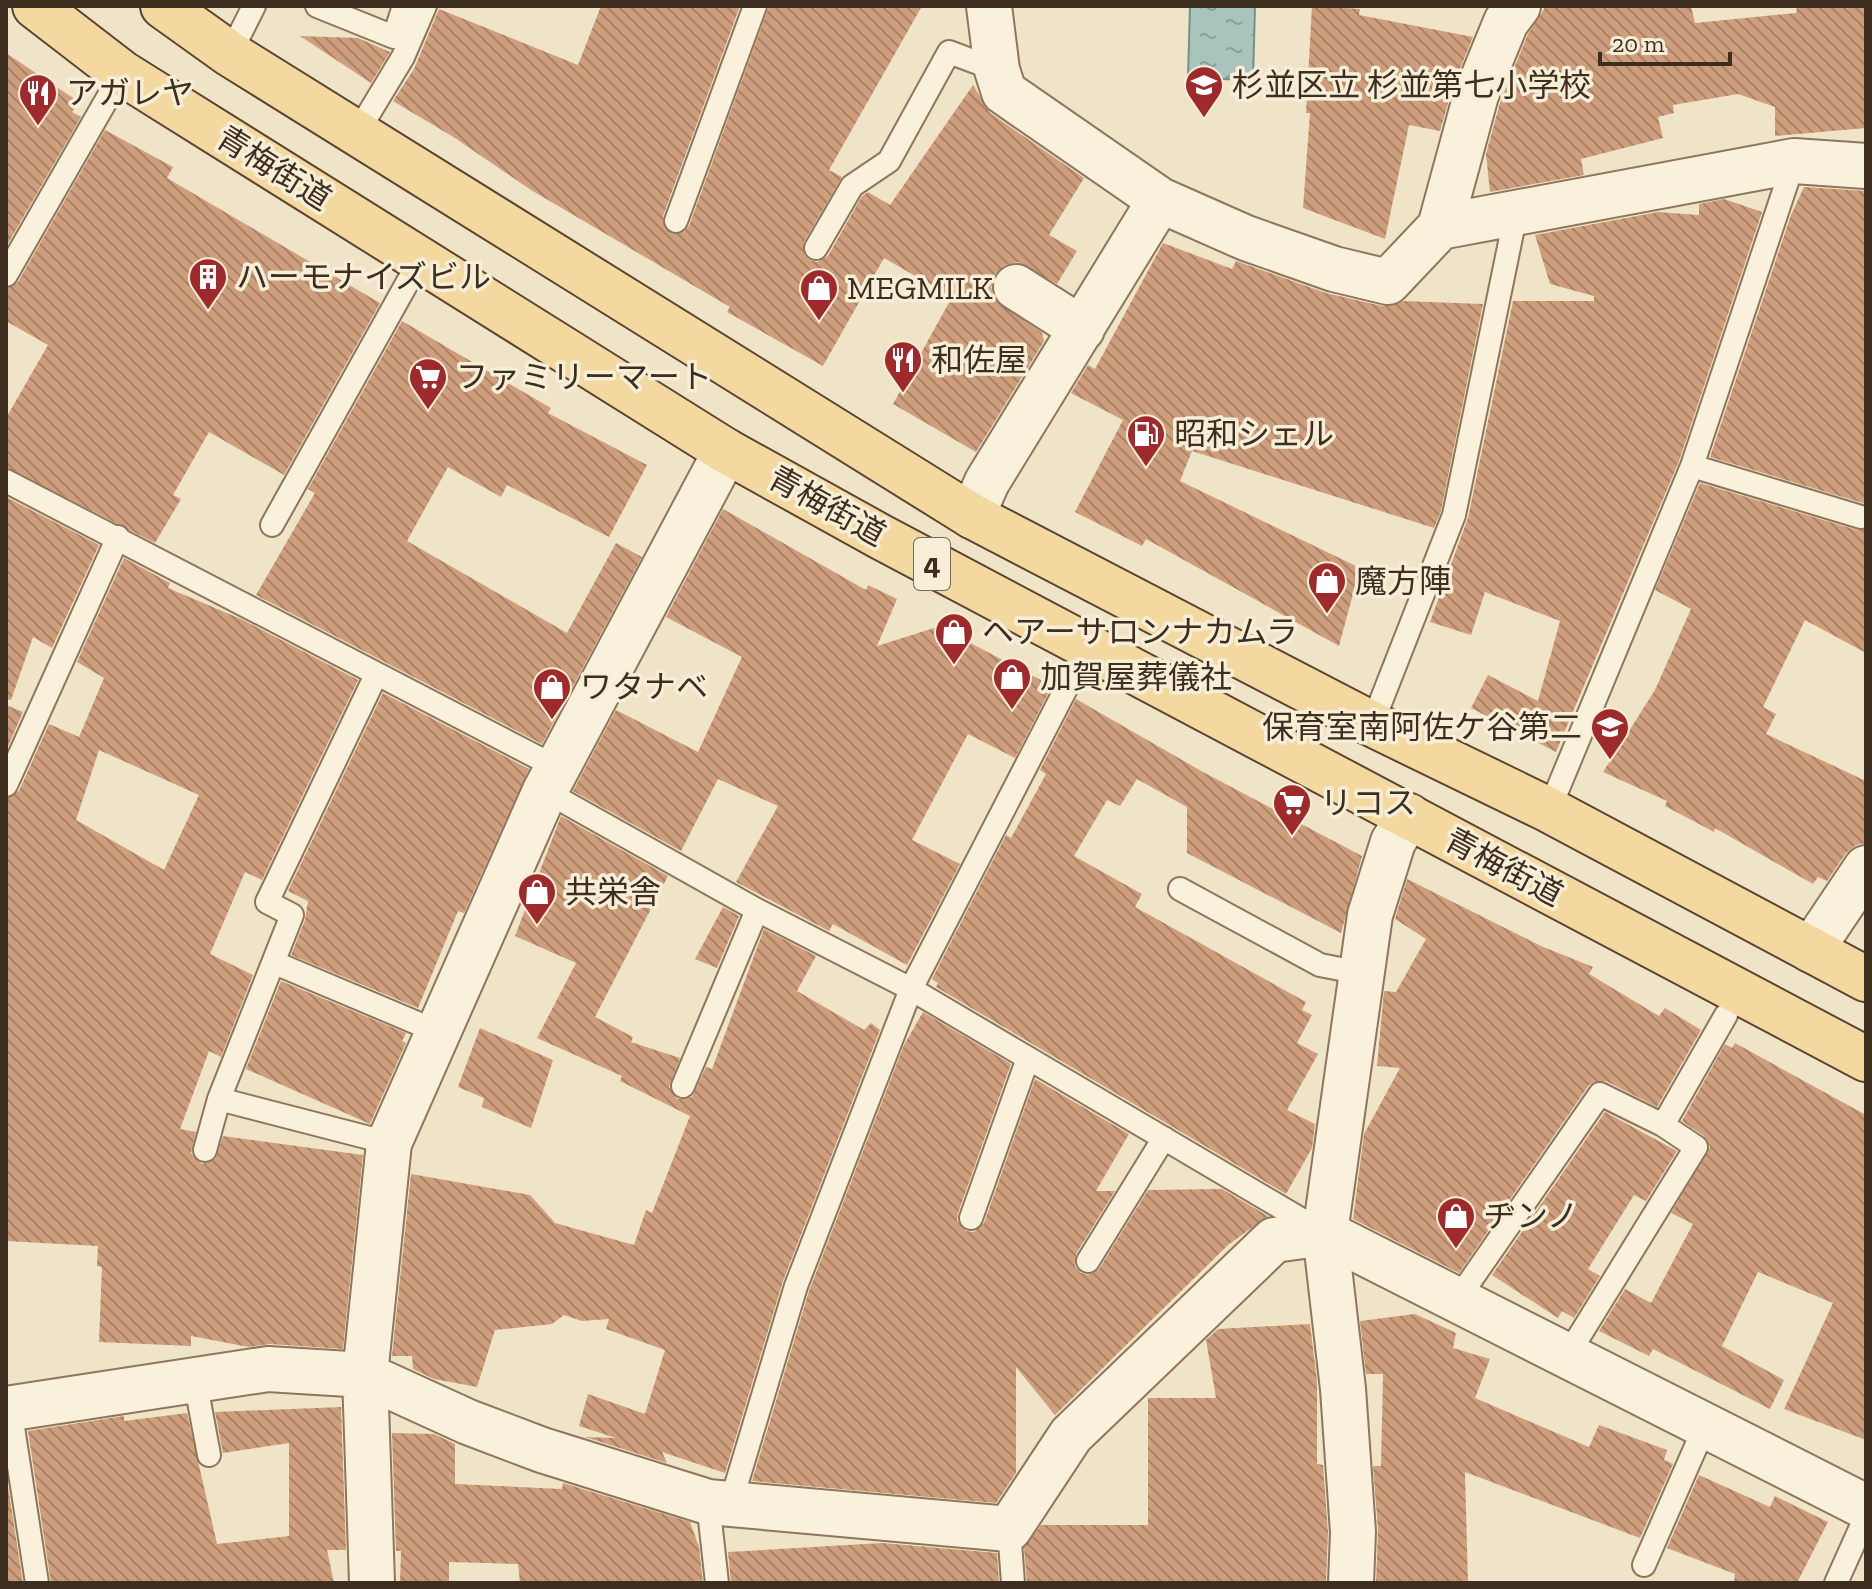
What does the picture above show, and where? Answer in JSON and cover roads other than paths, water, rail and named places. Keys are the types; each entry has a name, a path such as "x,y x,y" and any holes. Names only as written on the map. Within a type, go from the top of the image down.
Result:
{"main road":[{"name":"青梅街道","path":"35,6 122,73 726,451 1866,1059"},
{"name":"青梅街道","path":"163,6 230,54 972,516 1372,724 1549,810 1866,979"}],"street":[{"path":"989,6 997,70 1004,92 1160,200 1334,269 1388,282 1440,227 1476,95 1506,22 1518,6"},
{"path":"1440,227 1794,161 1866,166"},
{"path":"972,516 987,482 1160,200"},
{"path":"1016,287 1082,329"},
{"path":"372,1583 365,1375 389,1143 436,1031 551,779 726,451"},
{"path":"1351,1583 1353,1532 1344,1405 1325,1233 1370,915 1393,842 1409,816"},
{"path":"1811,950 1866,868"},
{"path":"8,1408 268,1369 365,1375 468,1422 542,1450 720,1502 868,1519 1009,1529 1071,1435 1274,1240 1325,1233 1866,1507"}],"lane":[{"path":"230,54 254,6"},
{"path":"317,6 394,37 404,6"},
{"path":"357,133 403,57 425,6"},
{"path":"676,221 755,6"},
{"path":"816,248 852,186 889,161 949,52 997,70"},
{"path":"6,275 122,73"},
{"path":"1549,810 1692,466 1794,161"},
{"path":"1372,724 1454,515 1516,213"},
{"path":"272,525 420,260"},
{"path":"1692,466 1861,517"},
{"path":"6,481 118,537 376,675 551,779 757,910 911,989 1325,1233"},
{"path":"6,785 118,537"},
{"path":"717,1583 720,1502 796,1286 911,989 1088,646"},
{"path":"205,1150 219,1099 292,915 267,902 376,675"},
{"path":"1180,889 1320,965 1361,973"},
{"path":"683,1086 757,910"},
{"path":"275,963 436,1031"},
{"path":"1663,1125 1726,1015"},
{"path":"971,1218 1028,1058"},
{"path":"1457,1300 1600,1094 1663,1125 1696,1147 1567,1356"},
{"path":"219,1099 389,1143"},
{"path":"1088,1261 1164,1138"},
{"path":"195,1380 209,1455"},
{"path":"8,1408 37,1583"},
{"path":"1644,1565 1705,1426"},
{"path":"1836,1583 1866,1516"},
{"path":"1009,1529 1013,1583"}],"water":[{"path":"1190,6 1255,6 1253,80 1188,78"}],"place":[{"name":"杉並区立 杉並第七小学校","path":"1204,119"},
{"name":"アガレヤ","path":"38,127"},
{"name":"ハーモナイズビル","path":"208,311"},
{"name":"MEGMILK","path":"819,322"},
{"name":"和佐屋","path":"903,394"},
{"name":"ファミリーマート","path":"428,411"},
{"name":"昭和シェル","path":"1146,468"},
{"name":"魔方陣","path":"1327,615"},
{"name":"ヘアーサロンナカムラ","path":"954,666"},
{"name":"加賀屋葬儀社","path":"1012,711"},
{"name":"ワタナベ","path":"552,721"},
{"name":"保育室南阿佐ケ谷第二","path":"1610,761"},
{"name":"リコス","path":"1292,837"},
{"name":"共栄舎","path":"537,926"},
{"name":"ヂンノ","path":"1456,1250"}]}
